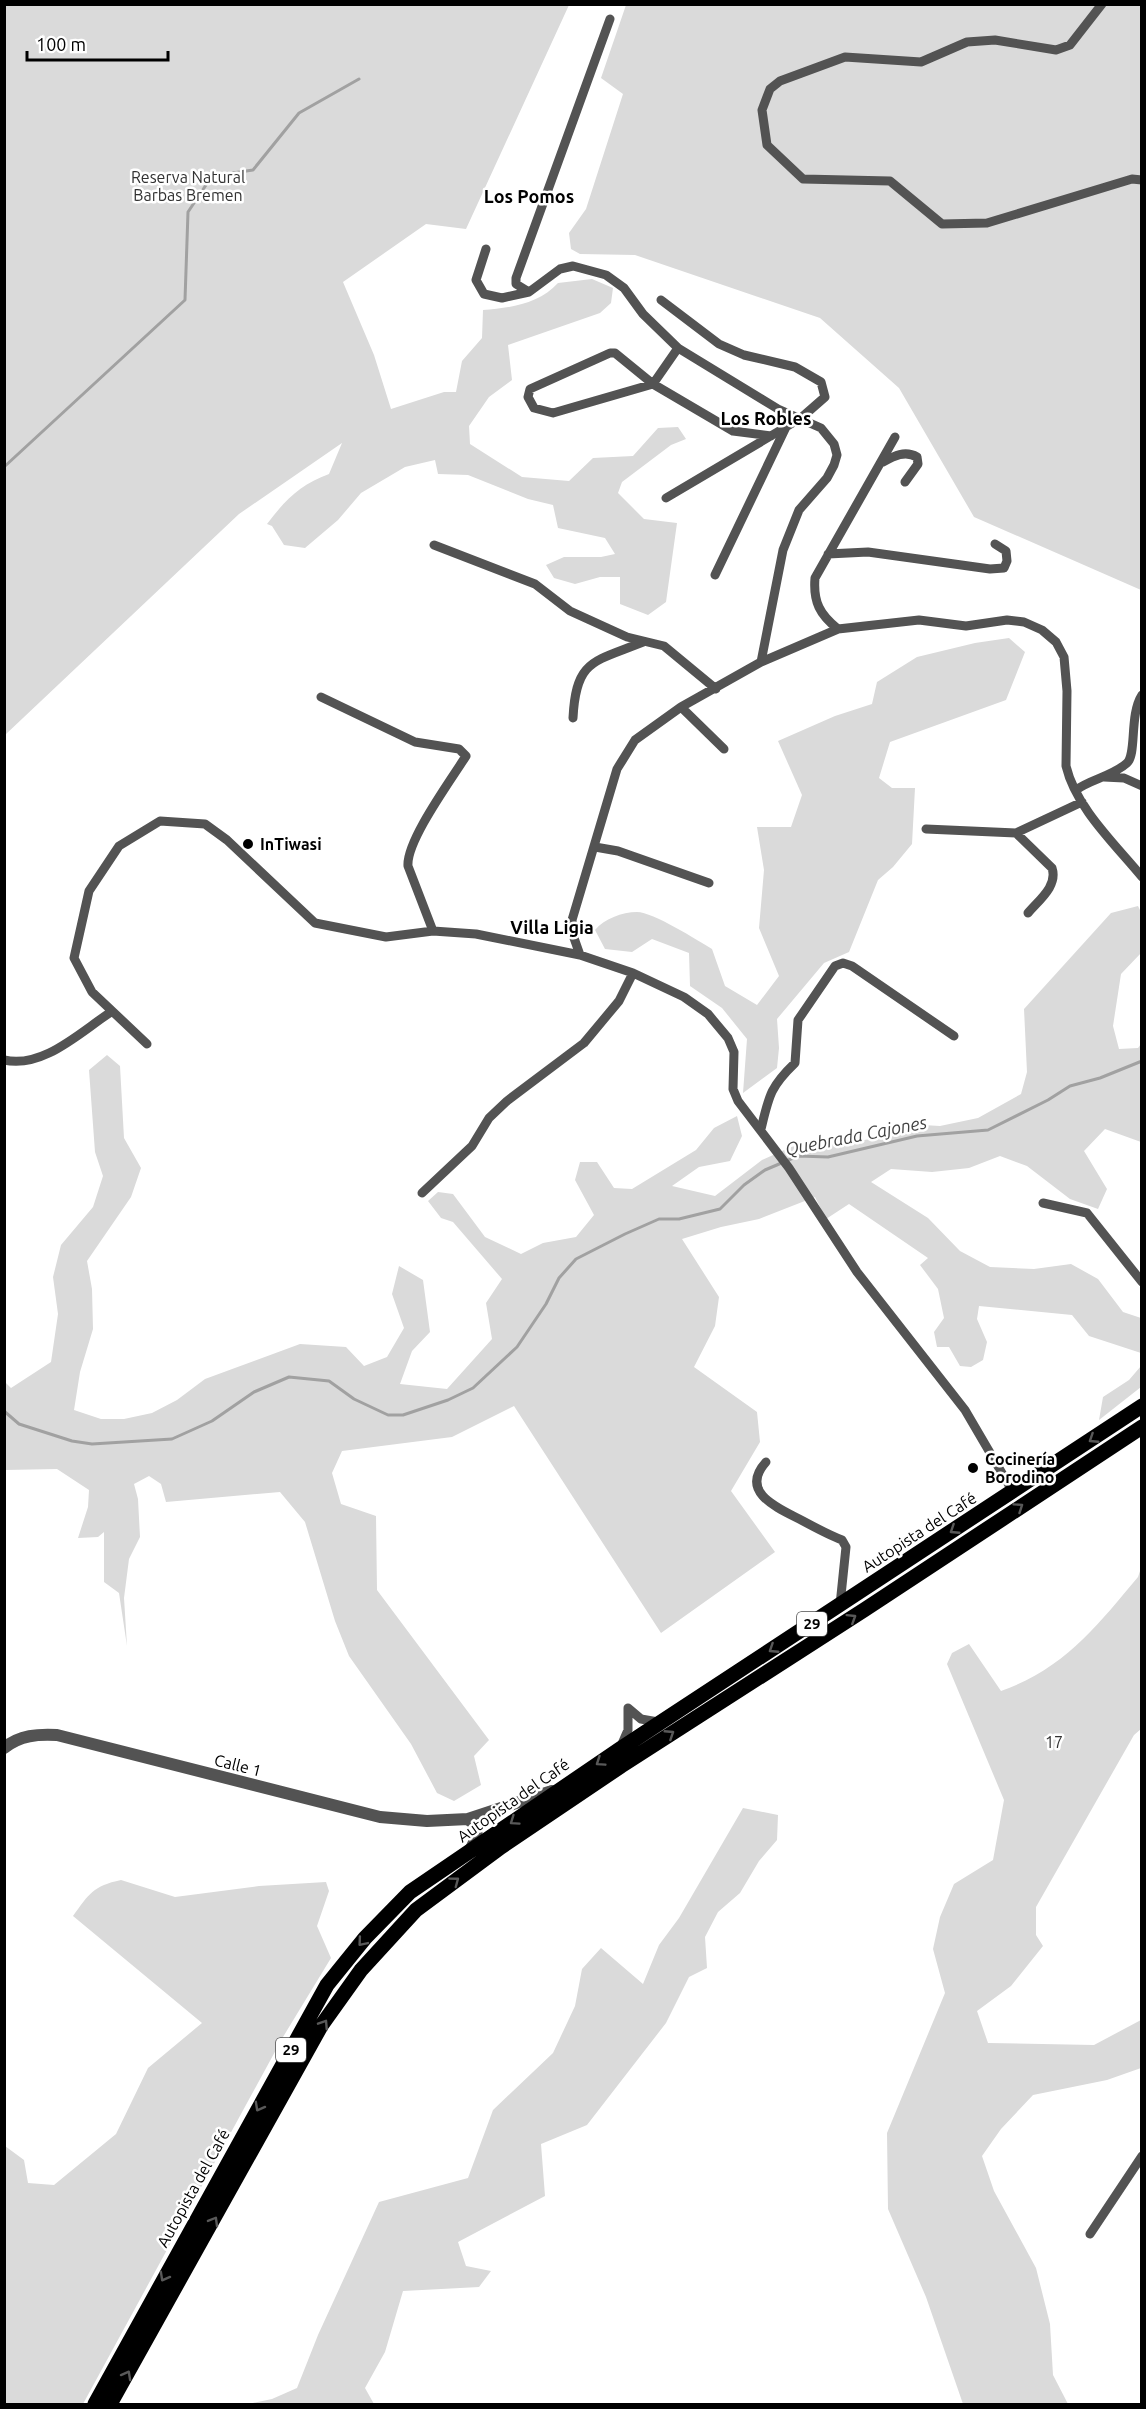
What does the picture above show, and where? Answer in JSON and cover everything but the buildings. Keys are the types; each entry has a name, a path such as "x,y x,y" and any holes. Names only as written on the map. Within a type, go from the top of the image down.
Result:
{"highway":[{"name":"Autopista del Café","path":"94,2404 327,1986 365,1938 410,1892 620,1749 1142,1406"},
{"name":"Autopista del Café","path":"110,2404 321,2026 361,1970 416,1910 501,1847 621,1766 1142,1427"}],"street":[{"path":"1102,4 1070,45 1056,50 995,40 967,42 921,62 845,57 780,81 770,89 762,110 767,145 803,179 890,182 942,224 987,223 1132,179 1142,180"},
{"path":"529,292 516,284 516,278 610,19"},
{"path":"486,249 477,270 479,289 484,294 502,298 529,292 560,269 573,266 588,268 606,275 624,288 643,314 678,348 778,409 821,429 834,444 837,455 827,478 799,510 783,550 761,662"},
{"path":"661,300 719,344 744,355 795,367 821,382 825,397 801,418 666,498"},
{"path":"678,348 653,384 553,413 534,408 528,397 530,389 542,382 610,353 615,353 653,384 733,431 771,436"},
{"path":"715,575 786,427"},
{"path":"838,629 828,621 815,602 815,578 883,462 895,436"},
{"path":"883,462 901,454 909,453 916,457 918,465 905,482"},
{"path":"828,554 868,552 990,569 1004,568 1007,561 1006,551 995,544"},
{"path":"434,545 535,584 570,611 643,642 670,650 716,689"},
{"path":"580,955 574,938 572,920 617,769 635,740 681,707 761,662 838,629 919,620 966,626 1006,620 1024,622 1042,630 1056,642 1064,657 1067,691 1066,766 1082,802 1142,877"},
{"path":"573,718 574,692 582,672 594,662 643,642"},
{"path":"1076,790 1127,763 1132,754 1133,717 1142,695"},
{"path":"321,697 415,742 459,749 466,756 407,856 408,866 433,931"},
{"path":"681,707 724,749"},
{"path":"1100,777 1124,778 1142,786"},
{"path":"926,829 1016,833 1082,802"},
{"path":"147,1044 92,992 74,958 89,891 119,846 160,821 205,824 234,846 315,923 386,937 433,931 476,934 580,955 633,973 684,997 708,1014 729,1038 734,1052 733,1089 738,1101 761,1129 773,1150 789,1168 857,1272 965,1410 1013,1492"},
{"path":"1016,833 1052,868 1055,876 1051,886 1029,913"},
{"path":"595,847 618,851 709,883"},
{"path":"761,1129 769,1095 776,1081 795,1063 798,1020 835,966 843,963 852,966 954,1036"},
{"path":"422,1193 472,1146 489,1118 507,1101 584,1043 620,1001 633,973"},
{"path":"4,1060 16,1063 44,1056 111,1012"},
{"path":"1043,1203 1087,1213 1142,1282"},
{"path":"766,1461 759,1470 757,1478 760,1491 768,1503 842,1540 846,1547 840,1605"},
{"path":"620,1749 628,1730 628,1708 646,1721 661,1722"},
{"name":"Calle 1","path":"4,1748 23,1737 40,1734 57,1735 380,1816 427,1821 468,1819 562,1788"},
{"path":"468,1819 477,1831 477,1839 468,1853"},
{"path":"1090,2234 1142,2156"}],"green space":[{"name":"Reserva Natural Barbas Bremen","path":"5,4 569,5 466,229 426,224 343,282 374,355 391,409 444,392 456,392 462,361 482,338 483,310 524,304 542,296 558,283 592,279 613,288 611,303 600,313 508,345 512,380 489,397 469,426 470,444 522,477 569,481 593,458 633,456 658,428 678,427 686,439 671,445 622,482 618,493 644,519 677,523 666,602 648,615 620,604 620,577 600,577 575,584 554,578 546,565 564,557 601,557 615,554 605,538 558,528 553,505 528,499 468,475 438,474 435,460 405,467 361,493 338,520 305,548 284,545 272,526 267,524 294,494 329,474 342,443 239,514 5,735"},
{"path":"626,5 1141,5 1141,590 974,517 899,388 820,318 635,255 580,254 571,249 569,233 586,209 623,94 601,78"},
{"path":"1009,638 1025,652 1006,700 890,742 879,778 892,788 915,788 912,844 893,867 878,880 849,952 824,963 777,1019 779,1048 777,1068 743,1093 747,1039 722,1008 690,986 689,953 652,939 632,952 605,949 595,930 608,919 631,912 644,913 664,921 712,949 725,986 757,1005 779,976 759,928 764,870 757,827 791,827 802,795 778,741 835,716 872,704 877,682 917,657 975,643"},
{"path":"1138,906 1141,912 1141,953 1121,974 1113,1026 1119,1049 1138,1048 1141,1044 1141,1142 1105,1129 1084,1151 1107,1189 1098,1209 1070,1199 1027,1166 1000,1156 969,1168 932,1172 891,1169 871,1182 928,1218 960,1251 990,1267 1034,1269 1071,1264 1098,1279 1123,1312 1141,1318 1141,1353 1089,1336 1072,1315 979,1306 977,1319 987,1342 983,1360 971,1367 960,1366 949,1347 937,1347 934,1332 944,1318 938,1289 920,1265 928,1258 849,1204 826,1219 815,1197 759,1219 721,1227 682,1239 719,1297 715,1326 694,1367 757,1412 760,1442 731,1491 775,1552 661,1633 514,1406 452,1437 342,1451 332,1473 341,1504 376,1516 377,1590 489,1740 474,1756 481,1785 454,1801 437,1793 411,1744 349,1656 335,1621 305,1522 280,1492 166,1502 161,1484 149,1476 134,1484 138,1499 140,1537 129,1559 124,1598 127,1646 119,1593 104,1582 104,1532 98,1537 78,1538 88,1507 89,1490 57,1469 5,1470 5,1382 11,1388 51,1362 58,1314 53,1277 61,1245 93,1207 103,1176 95,1152 89,1070 107,1055 120,1066 124,1138 141,1168 131,1197 87,1261 92,1289 93,1329 80,1372 74,1410 101,1419 124,1419 152,1413 177,1400 205,1379 300,1344 346,1347 364,1366 387,1357 404,1328 392,1294 399,1266 423,1280 430,1332 412,1351 400,1384 447,1389 492,1339 486,1303 502,1279 453,1222 441,1218 428,1201 438,1192 453,1194 485,1237 521,1254 543,1243 576,1237 594,1215 575,1180 580,1162 597,1162 614,1188 632,1189 696,1150 714,1128 737,1116 742,1136 730,1161 699,1167 672,1186 715,1196 762,1160 791,1147 811,1142 841,1145 874,1138 906,1124 940,1126 978,1118 1021,1094 1027,1072 1024,1009 1111,913"},
{"path":"1141,1366 1141,1387 1099,1420 1103,1397 1129,1380"},
{"name":"17","path":"1141,1568 1141,1729 1134,1735 1036,1907 1036,1935 1043,1946 1011,1986 977,2011 988,2043 1094,2045 1141,2020 1141,2068 1107,2080 1033,2095 1001,2129 982,2156 994,2191 1036,2268 1050,2324 1053,2375 1068,2404 963,2404 926,2297 888,2209 887,2133 945,1993 933,1949 940,1917 954,1884 993,1860 1004,1800 947,1664 952,1653 969,1644 1001,1691 1024,1682 1044,1671 1078,1644 1138,1577"},
{"path":"743,1808 778,1815 777,1840 759,1861 740,1893 718,1912 705,1937 707,1968 689,1977 666,2023 587,2125 541,2144 545,2196 458,2242 466,2266 491,2271 479,2287 403,2291 385,2352 365,2388 374,2404 248,2404 272,2399 297,2388 318,2335 379,2202 468,2178 493,2110 553,2053 575,2006 582,1969 601,1948 643,1984 659,1945 679,1918"},
{"path":"121,1880 175,1897 259,1886 326,1882 329,1891 317,1926 331,1958 283,2037 83,2404 5,2404 5,2146 24,2160 28,2183 54,2185 116,2134 148,2068 202,2023 73,1916 92,1892 104,1885"}],"waterway":[{"path":"4,467 185,300 188,212 212,176 253,170 299,113 359,79"},
{"name":"Quebrada Cajones","path":"4,1411 19,1424 72,1441 92,1444 172,1439 212,1421 254,1392 289,1377 329,1381 354,1399 388,1415 403,1415 448,1400 473,1388 517,1347 546,1304 559,1278 576,1259 625,1234 659,1219 679,1219 720,1209 744,1185 765,1170 798,1156 828,1157 917,1136 988,1130 1048,1100 1070,1086 1100,1078 1142,1061"}],"place":[{"name":"InTiwasi","path":"248,844"},
{"name":"Cocinería Borodino","path":"973,1468"}],"district":[{"name":"Los Pomos","path":"529,197"},
{"name":"Los Robles","path":"766,419"},
{"name":"Villa Ligia","path":"552,928"}]}
